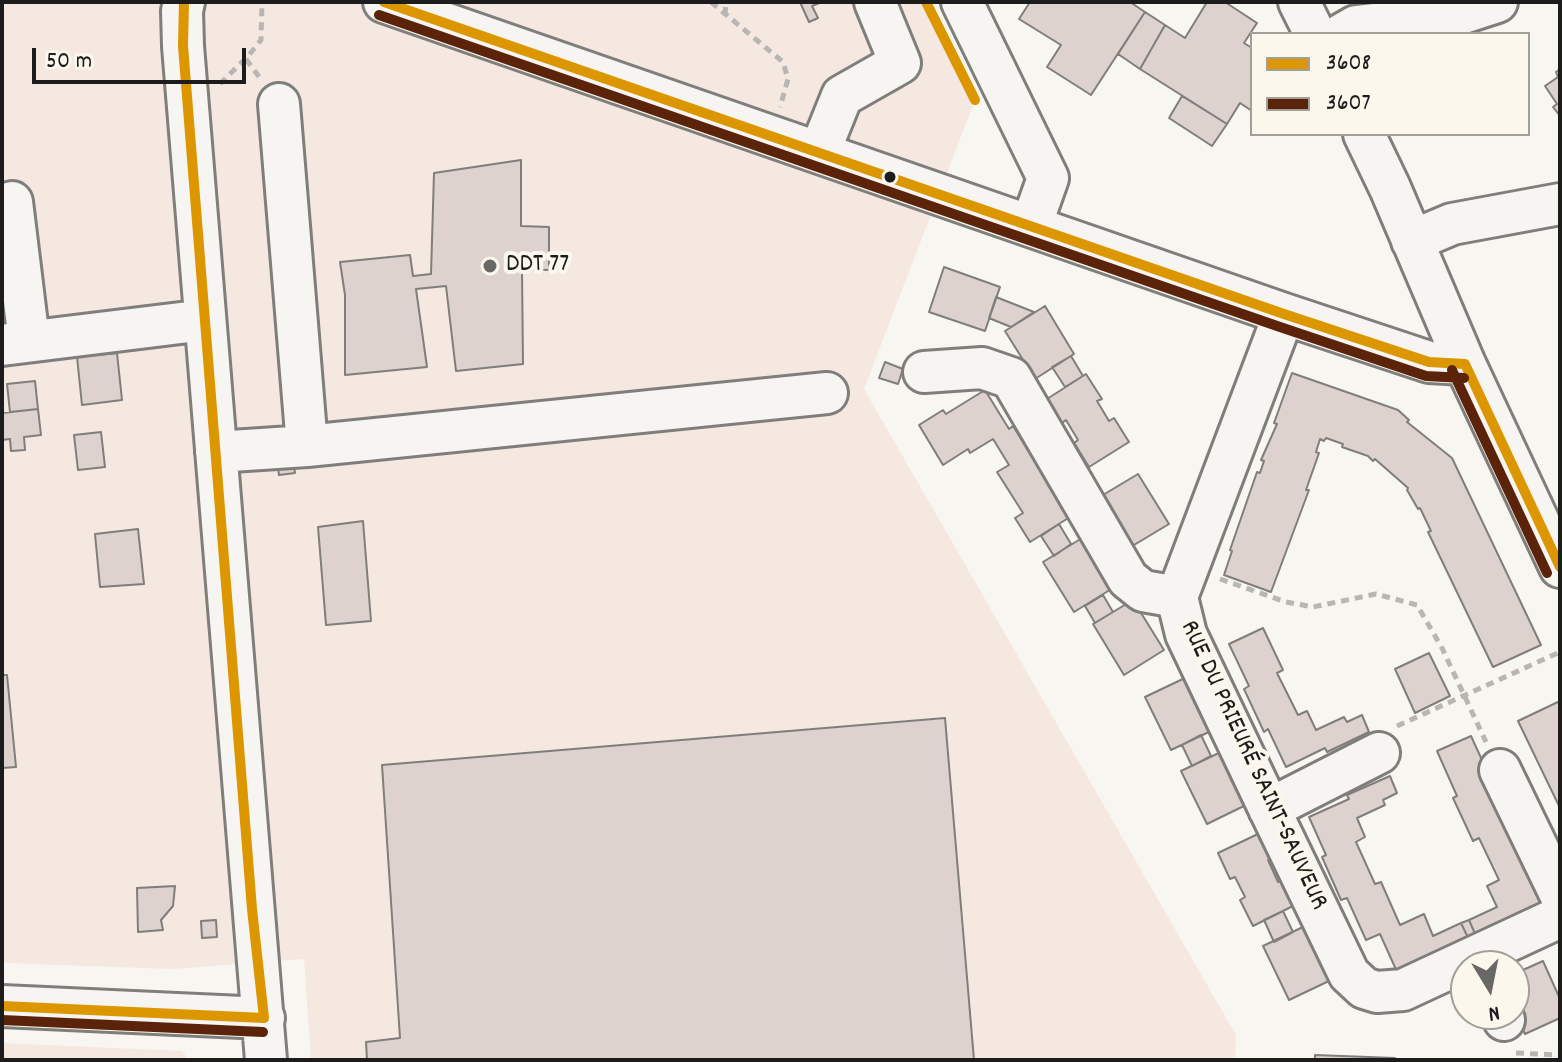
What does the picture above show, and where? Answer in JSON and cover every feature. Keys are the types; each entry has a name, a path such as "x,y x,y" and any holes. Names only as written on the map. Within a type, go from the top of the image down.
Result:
{"street":[{"path":"184,2 183,46 266,1060"},
{"path":"384,2 1284,314 1429,362 1465,364"},
{"path":"819,153 842,96 900,63 875,2"},
{"path":"962,2 1048,178 1031,226"},
{"path":"1299,2 1314,32"},
{"path":"1346,32 1356,26 1460,14 1497,2"},
{"path":"279,104 307,446"},
{"path":"1365,136 1465,364 1560,567"},
{"path":"12,202 15,343 205,320"},
{"path":"1412,241 1452,224 1560,204"},
{"path":"1183,583 1284,314"},
{"name":"RUE DU PRIEURÉ SAINT-SAUVEUR","path":"924,372 982,368 1011,378 1128,579 1143,591 1183,583 1186,634 1349,974 1364,988 1377,992 1403,990 1450,972"},
{"path":"216,452 307,446 827,393"},
{"path":"1269,809 1379,753"},
{"path":"1500,770 1560,894"},
{"name":"RUE DU PRIEURÉ SAINT-SAUVEUR","path":"1498,950 1560,917"},
{"path":"2,1006 264,1018"}],"path":[{"path":"711,2 783,62 788,79 778,112"},
{"path":"725,15 726,2"},
{"path":"1183,583 1313,607 1376,594 1417,605 1442,648 1500,770"},
{"path":"1379,753 1378,735 1560,652"},
{"path":"1508,1030 1560,1055"}],"shaded area":[{"path":"2,2 926,2 975,100 864,389 1236,1035 1235,1060 311,1060 304,959 173,969 2,963"},
{"path":"2,1043 182,1051 189,1060 2,1060"}],"building":[{"path":"800,2 822,2 812,6 818,18 809,22"},
{"path":"1030,2 1130,2 1145,12 1091,95 1047,67 1061,45 1019,19"},
{"path":"1207,2 1225,2 1257,23 1244,43 1250,47 1250,110 1240,103 1227,124 1140,69 1165,25 1185,38"},
{"path":"1145,12 1165,25 1140,69 1118,54"},
{"path":"1560,69 1560,116 1553,107 1557,104 1545,86 1558,77 1556,72"},
{"path":"1182,96 1227,124 1212,146 1169,118"},
{"name":"DDT 77","path":"521,160 521,226 549,227 549,270 522,269 523,364 456,371 446,286 416,289 427,367 345,375 345,295 340,262 410,255 413,276 431,274 434,173"},
{"path":"944,267 1000,287 985,331 929,312"},
{"path":"996,297 1034,312 1011,327 989,318"},
{"path":"1045,306 1074,354 1035,379 1005,331"},
{"path":"117,353 122,400 82,405 77,357"},
{"path":"1071,356 1083,376 1065,387 1052,367"},
{"path":"885,362 903,369 898,384 879,378"},
{"path":"1292,373 1398,410 1409,420 1407,422 1452,458 1541,645 1493,667 1408,488 1375,459 1373,461 1326,438 1324,441 1320,439 1316,452 1319,453 1306,490 1309,490 1271,592 1224,575"},
{"path":"1086,374 1102,399 1097,401 1109,421 1114,418 1129,442 1089,467 1074,443 1078,440 1066,420 1062,423 1047,399"},
{"path":"35,381 38,409 10,412 7,384"},
{"path":"985,390 1009,429 1013,426 1070,517 1030,542 1015,518 1023,513 997,472 1009,465 993,439 970,453 968,449 943,465 919,425 943,410 946,414"},
{"path":"38,409 41,435 24,437 25,450 11,451 10,439 2,440 2,413"},
{"path":"101,432 105,467 78,470 74,435"},
{"path":"293,460 295,473 279,475 277,461"},
{"path":"1138,474 1169,524 1129,548 1098,498"},
{"path":"363,521 371,621 326,625 318,527"},
{"path":"1059,524 1071,544 1054,556 1041,536"},
{"path":"138,529 144,584 100,587 95,534"},
{"path":"1082,538 1113,588 1074,612 1043,562"},
{"path":"1103,595 1113,612 1095,623 1085,606"},
{"path":"1133,600 1164,650 1124,675 1093,624"},
{"path":"1263,628 1283,670 1277,673 1298,715 1307,711 1316,730 1344,717 1347,722 1362,715 1369,732 1286,767 1268,729 1264,732 1244,689 1249,686 1229,644"},
{"path":"1429,653 1450,696 1415,713 1395,669"},
{"path":"2,675 7,675 16,767 2,768"},
{"path":"1187,677 1213,730 1171,750 1145,697"},
{"path":"1560,701 1560,808 1518,721"},
{"path":"945,718 974,1060 367,1060 366,1042 400,1038 382,765"},
{"path":"1201,735 1211,756 1192,766 1182,745"},
{"path":"1471,736 1549,906 1479,943 1469,920 1497,907 1487,886 1499,880 1479,838 1473,841 1453,798 1457,796 1437,751"},
{"path":"1223,751 1248,804 1207,824 1181,771"},
{"path":"1390,776 1397,793 1383,800 1385,805 1357,818 1365,837 1356,842 1375,884 1381,882 1400,925 1424,914 1433,936 1461,923 1472,946 1450,950 1450,954 1398,974 1380,934 1366,940 1347,898 1341,900 1309,817 1349,799 1347,795"},
{"path":"1260,833 1278,882 1282,879 1295,905 1253,926 1240,900 1245,897 1235,877 1230,879 1218,853"},
{"path":"175,886 173,906 161,920 163,930 138,932 137,888"},
{"path":"1283,911 1293,932 1274,942 1264,920"},
{"path":"216,920 217,937 202,938 201,921"},
{"path":"1469,920 1479,943 1472,946 1461,923"},
{"path":"1305,926 1331,980 1289,1000 1263,946"},
{"path":"1543,961 1560,999 1560,1018 1525,1034 1523,1030 1530,1030 1530,967"},
{"path":"1315,1055 1395,1058 1395,1060 1315,1060"}],"transit line":[{"name":"3608","path":"184,2 183,46 252,909 264,1018"},
{"name":"3608","path":"384,2 1284,314 1429,362 1465,364"},
{"name":"3608","path":"926,2 975,100"},
{"name":"3607","path":"379,15 1426,376 1464,378"},
{"name":"3608","path":"1465,364 1560,567"},
{"name":"3607","path":"1452,370 1547,573"},
{"name":"3608","path":"2,1006 264,1018"},
{"name":"3607","path":"2,1020 263,1032"}],"place":[{"name":"DDT 77","path":"490,266"}]}
